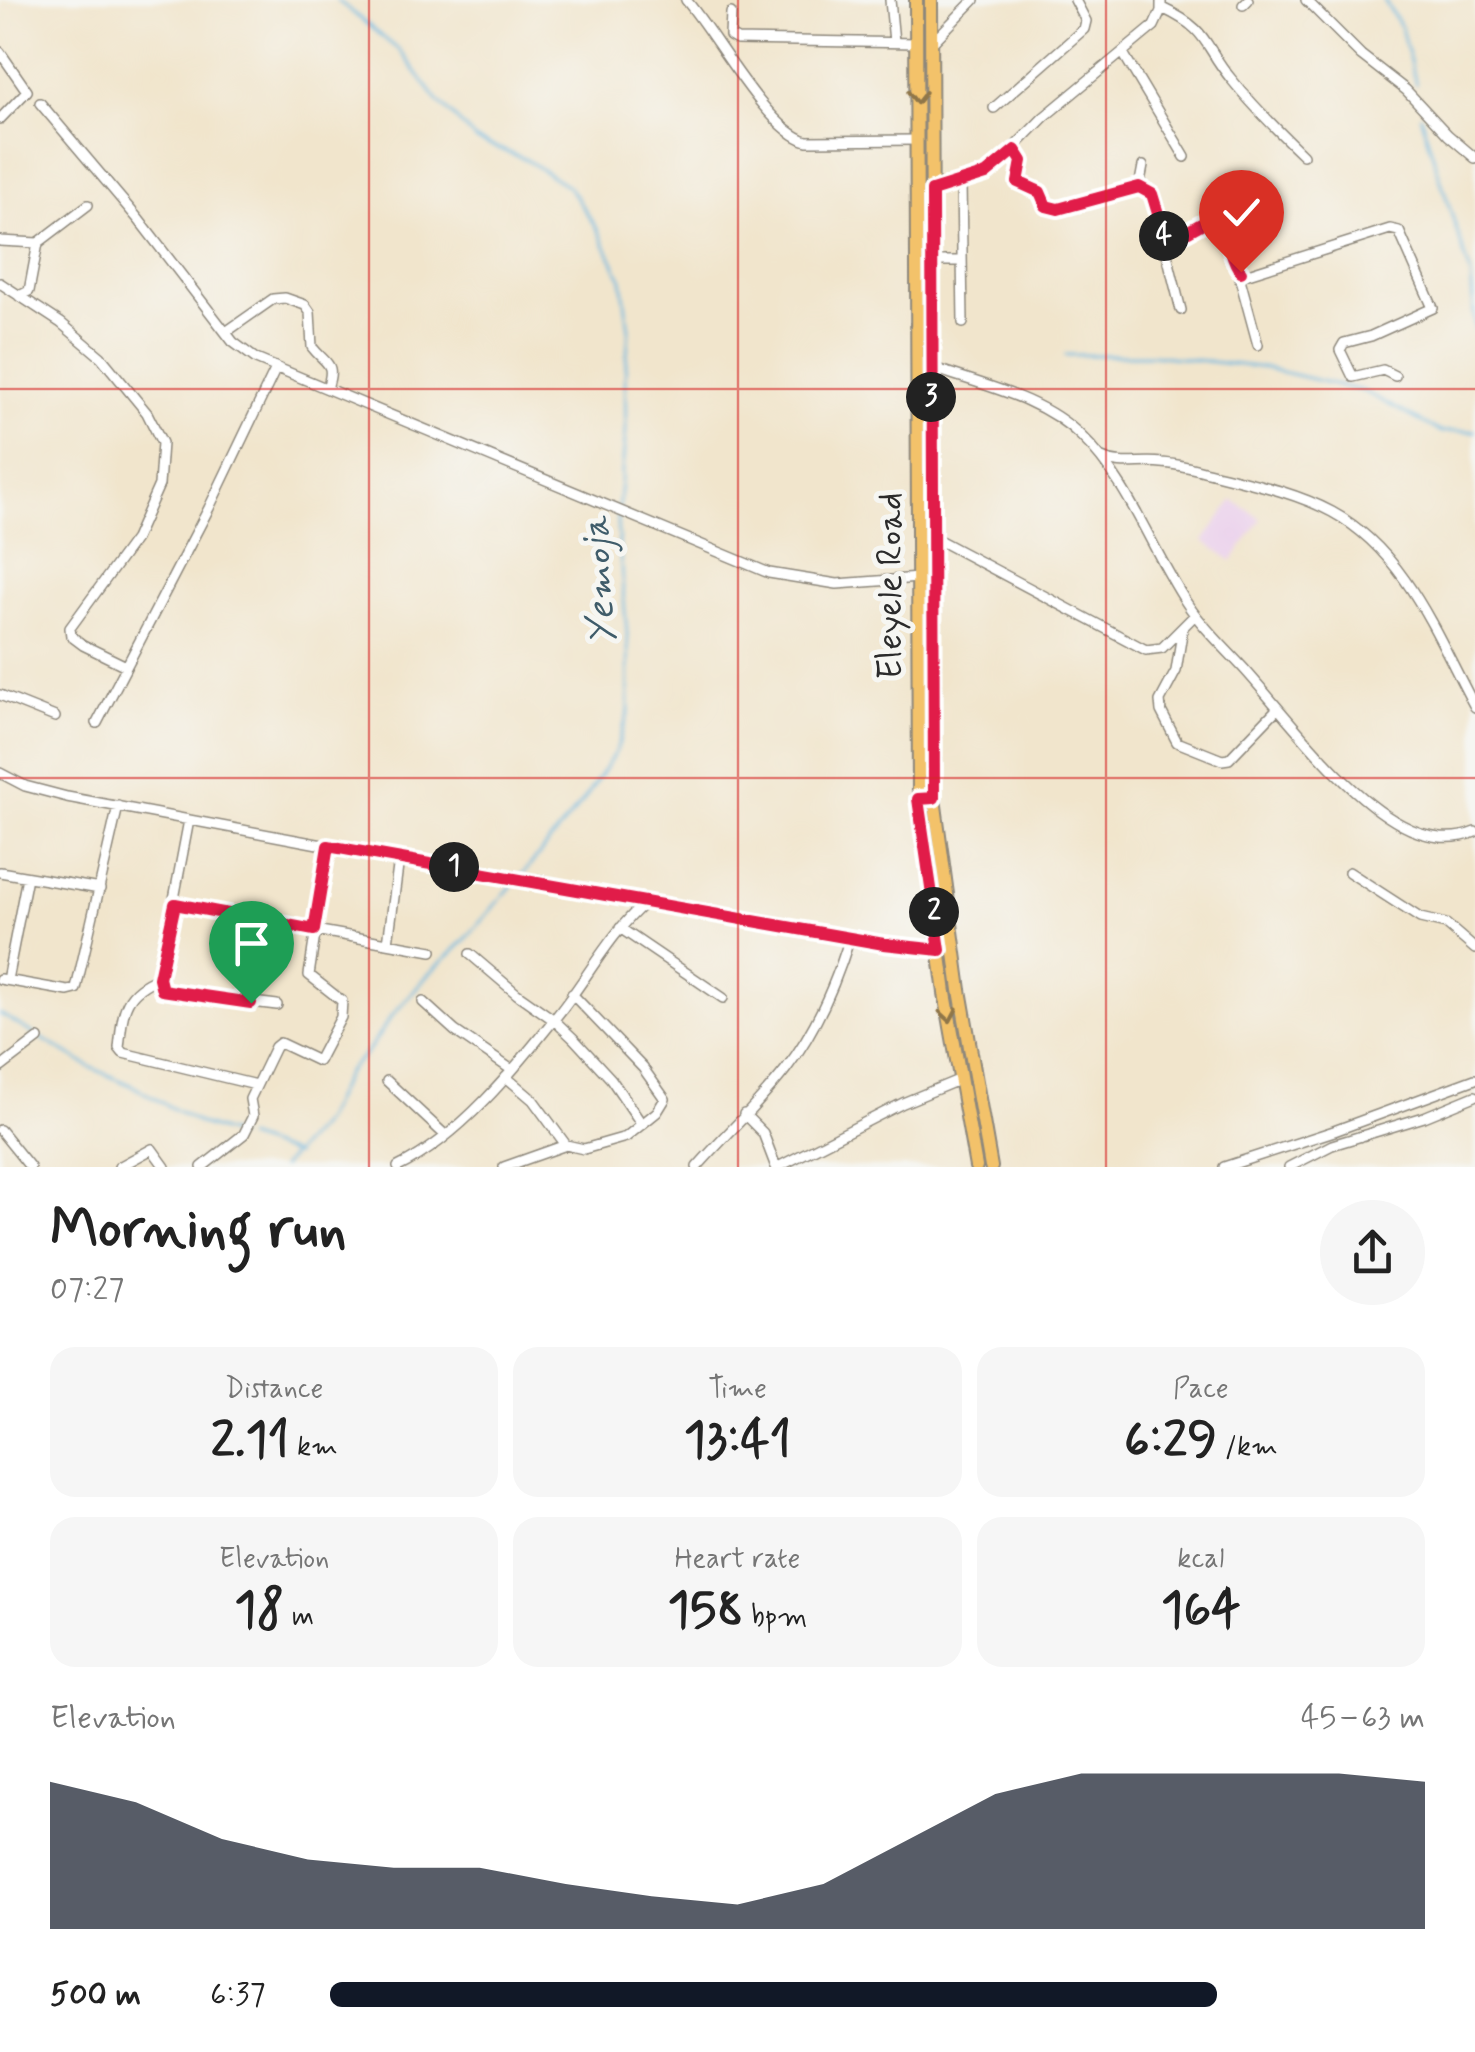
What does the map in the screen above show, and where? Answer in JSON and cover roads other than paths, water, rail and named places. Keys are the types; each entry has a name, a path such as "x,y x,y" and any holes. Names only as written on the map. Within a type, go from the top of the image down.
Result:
{"main road":[{"name":"Eleyele Road","path":"916,0 924,43 932,191 919,578 918,799 976,1167"},
{"name":"Eleyele Road","path":"931,0 917,140 934,537 934,798 960,990 991,1167"},
{"path":"918,799 934,798"}],"street":[{"path":"686,0 759,99 793,136 807,141 917,140"},
{"path":"890,0 894,42"},
{"path":"731,13 730,36 738,40 924,43 974,0"},
{"path":"994,108 1084,29 1086,20 1075,0"},
{"path":"1306,0 1475,158"},
{"path":"932,191 986,174 1015,150 1044,117 1154,26 1161,4 1192,24 1230,78 1303,156"},
{"path":"0,52 27,91 0,118"},
{"path":"1123,53 1185,157"},
{"path":"40,104 245,352 755,568 837,584 919,578"},
{"path":"1015,150 1022,161 1018,182 1040,192 1046,206 1058,209 1139,187 1151,191 1182,310"},
{"path":"1139,187 1142,166"},
{"path":"961,182 963,324"},
{"path":"0,241 38,243 88,205"},
{"path":"1167,243 1201,224 1215,221 1226,233 1235,265 1241,272 1251,273 1390,229 1399,231 1432,308 1371,336 1344,343 1340,350 1353,376 1383,370 1396,376"},
{"path":"19,296 29,290 38,243"},
{"path":"932,261 962,261"},
{"path":"1241,272 1258,346"},
{"path":"0,283 61,323 101,357 147,413 162,443 160,484 135,539 70,628 72,636 83,646 126,666"},
{"path":"226,332 272,300 285,298 305,305 310,312 312,347 329,364 332,374 326,388"},
{"path":"924,365 1022,399 1055,415 1077,432 1125,492 1195,615 1328,762 1388,816 1417,832 1441,838 1475,832"},
{"path":"96,724 209,508 276,368"},
{"path":"1100,456 1119,464 1163,462 1207,472 1334,513 1365,536 1403,576 1475,706"},
{"path":"934,537 1146,650 1162,648 1195,615"},
{"path":"1183,627 1176,671 1160,701 1161,712 1176,742 1222,760 1229,758 1278,708"},
{"path":"0,696 55,717"},
{"path":"0,773 36,790 189,820 940,950"},
{"path":"26,877 4,980 76,989 118,806"},
{"path":"189,820 159,978 162,990 277,1005"},
{"path":"202,1167 224,1146 243,1136 253,1116 250,1099 277,1044 318,1061 341,1017 342,1001 309,975 328,846"},
{"path":"388,943 399,858"},
{"path":"0,872 100,888"},
{"path":"1350,872 1420,918 1446,924 1475,948"},
{"path":"398,1167 411,1164 445,1136 509,1073 554,1020 620,928 647,901"},
{"path":"175,904 432,950"},
{"path":"620,928 723,998"},
{"path":"696,1167 779,1078 797,1053 829,993 850,937"},
{"path":"470,954 554,1020 611,1079 641,1123"},
{"path":"159,978 140,986 128,999 119,1048 122,1052 256,1085"},
{"path":"504,1167 566,1145 584,1149 626,1137 657,1112 664,1099 643,1068 572,994"},
{"path":"424,1002 509,1073 566,1145"},
{"path":"0,1068 38,1039"},
{"path":"744,1114 763,1133 777,1167 903,1103 961,1080"},
{"path":"387,1081 445,1136"},
{"path":"1224,1167 1475,1082"},
{"path":"1293,1166 1332,1144 1424,1117 1475,1096"},
{"path":"0,1130 30,1167"},
{"path":"119,1167 152,1149 165,1167"}],"waterway":[{"name":"Yemoja","path":"337,0 400,51 438,101 476,140 525,159 569,187 598,230 622,280 629,330 626,430 617,523 628,644 629,711 616,751 584,800 522,875"},
{"path":"1384,0 1401,28 1416,84"},
{"path":"1420,115 1471,275 1475,329"},
{"path":"1065,355 1153,355 1265,368 1363,391 1441,432 1475,431"},
{"name":"Yemoja","path":"281,1167 323,1122 347,1072 368,1051 391,1017 516,881"},
{"path":"0,1014 200,1124 238,1136"},
{"path":"246,1138 295,1155"}]}
